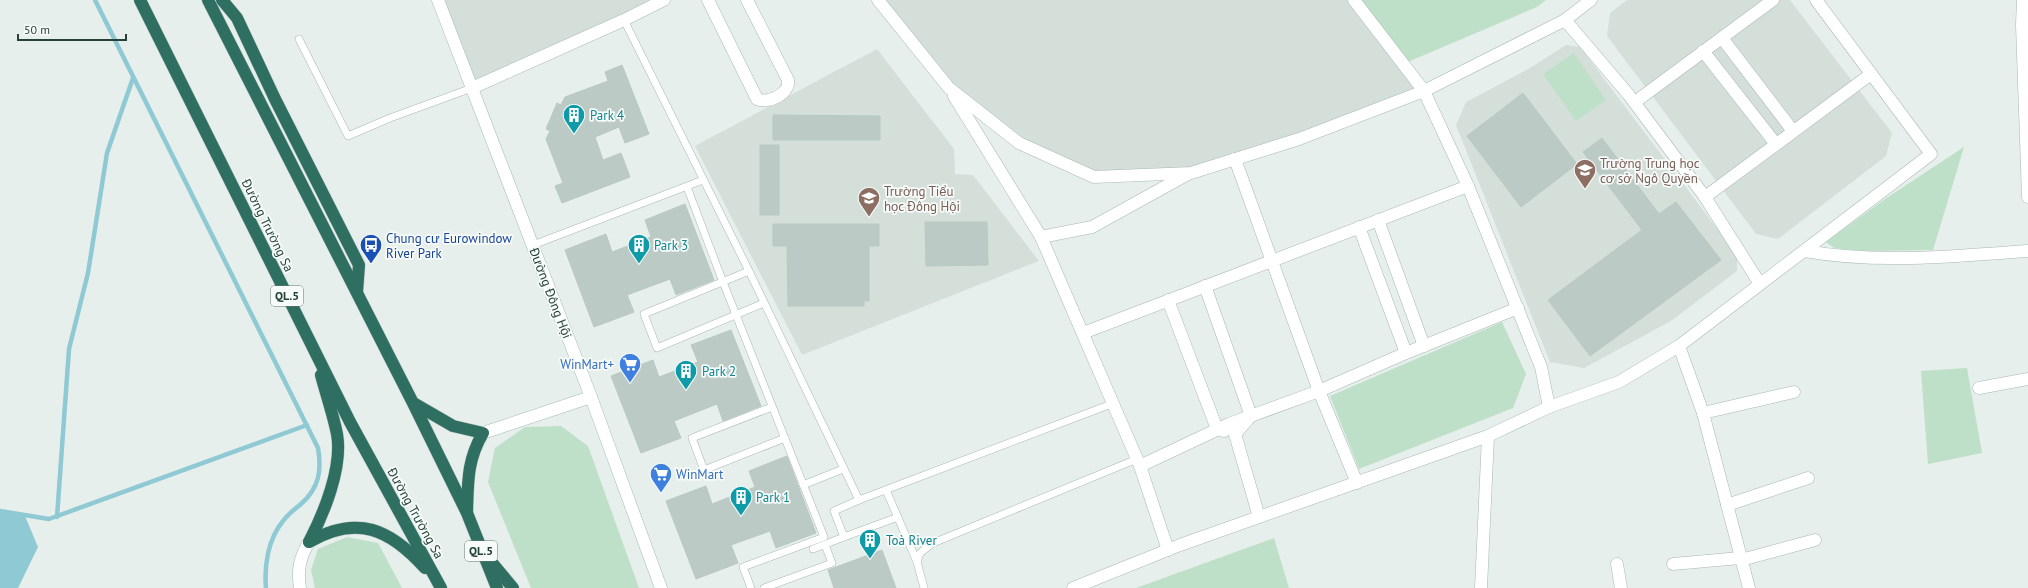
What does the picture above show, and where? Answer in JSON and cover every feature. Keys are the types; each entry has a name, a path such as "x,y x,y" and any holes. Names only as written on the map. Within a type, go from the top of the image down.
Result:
{"highway":[{"name":"Đường Trường Sa","path":"140,0 350,422 440,587"},
{"name":"QL.5","path":"208,0 413,403 467,513 479,547 497,588"},
{"path":"222,0 237,18 275,99 359,265 357,293"},
{"path":"309,542 319,523 327,501 337,458 337,435 313,347"},
{"path":"413,403 453,426 483,433 476,445 470,462 467,513"},
{"path":"309,542 324,533 341,528 361,527 378,532 393,538 403,546 440,587"},
{"path":"479,547 513,588"}],"street":[{"name":"Đường Đông Hội","path":"438,0 591,397 661,588"},
{"path":"472,88 624,20 664,0"},
{"path":"708,0 757,99 768,101 786,90 789,86 788,80 747,0"},
{"path":"878,0 949,88 1041,237 1114,403 1138,462 1168,550"},
{"path":"1354,0 1424,91 1468,186 1542,367 1549,407"},
{"path":"1041,237 1092,227 1191,173 1299,139 1424,91 1565,20 1591,0"},
{"path":"1635,102 1773,0"},
{"path":"1073,588 1168,550 1488,436 1549,407 1618,382 1679,346 1931,154 1816,0"},
{"path":"2023,0 2022,25 2028,197"},
{"path":"1565,20 1635,102 1705,197 1760,284"},
{"path":"1722,38 1793,131"},
{"path":"1703,52 1776,144"},
{"path":"1705,197 1871,74"},
{"path":"949,88 1018,143 1094,177 1191,173"},
{"path":"1235,159 1273,260 1319,391 1357,483"},
{"path":"1083,333 1468,186"},
{"path":"1378,220 1424,346"},
{"path":"1359,227 1406,353"},
{"path":"1804,251 1830,255 1864,257 1932,257 2028,252"},
{"path":"1205,286 1251,416"},
{"path":"1168,300 1217,429"},
{"path":"1138,462 1217,429 1319,391 1406,353 1518,308"},
{"path":"1679,346 1703,413 1749,588"},
{"path":"1979,388 2028,379"},
{"path":"1703,413 1794,392"},
{"path":"483,433 591,397"},
{"path":"1235,434 1251,416"},
{"path":"1217,429 1235,434"},
{"path":"1235,434 1259,517"},
{"path":"1481,588 1488,436"},
{"path":"1727,505 1808,478"},
{"path":"1673,564 1741,559 1815,540"},
{"path":"300,588 298,575 301,555 309,542"},
{"path":"1617,564 1621,588"}],"lane":[{"path":"624,20 749,271 859,500"},
{"path":"299,39 348,136 390,118 472,88"},
{"path":"533,245 703,180"},
{"path":"687,187 736,316 824,537 743,566 751,588"},
{"path":"749,271 644,314 657,348 764,303"},
{"path":"844,537 834,511 859,500 1114,403"},
{"path":"772,407 692,438 704,470 785,438"},
{"path":"918,562 920,553 932,543 1138,462"},
{"path":"803,485 843,469"},
{"path":"886,490 918,562 924,588"},
{"path":"813,549 898,518"},
{"path":"764,588 832,563 825,545"}],"shaded area":[{"path":"438,0 653,0 472,88"},
{"path":"878,0 1354,0 1424,91 1191,173 1094,177 1019,143 949,88"},
{"path":"1627,0 1790,0 1892,133 1886,156 1778,239 1756,234 1607,36 1610,13"},
{"name":"Trường Trung học cơ sở Ngô Quyền","path":"1566,45 1580,47 1737,255 1737,271 1671,321 1584,368 1550,362 1456,125 1466,102 1530,68"},
{"name":"Trường Tiểu học Đông Hội","path":"877,49 954,149 955,174 973,175 1039,261 802,355 695,146"}],"green space":[{"path":"1354,0 1546,0 1537,7 1403,64"},
{"path":"1574,53 1606,100 1576,121 1543,74"},
{"path":"1964,147 1933,250 1859,251 1834,248 1826,242 1885,199"},
{"path":"1502,322 1526,374 1513,408 1359,469 1330,396"},
{"path":"1967,368 1982,453 1928,464 1921,371"},
{"path":"561,426 588,446 639,588 531,588 488,482 495,448 525,427"},
{"path":"347,537 378,543 402,588 315,588 311,570 318,549"},
{"path":"1274,538 1289,588 1136,588"}],"water":[{"path":"0,511 25,516 38,547 18,588 0,588"}],"building":[{"name":"Park 4","path":"622,65 649,134 625,143 619,127 595,137 603,160 621,153 630,177 562,203 555,186 563,183 546,139 550,131 546,129 557,103 561,105 565,97 608,81 605,72"},
{"path":"1523,93 1577,164 1521,207 1467,136"},
{"path":"773,115 880,116 880,140 773,140"},
{"path":"1602,138 1659,214 1676,202 1721,260 1590,356 1548,300 1642,230 1583,152"},
{"path":"760,145 779,145 779,215 760,215"},
{"name":"Park 3","path":"685,204 714,280 676,295 670,279 627,295 634,312 594,327 565,250 606,234 612,252 651,237 645,220"},
{"path":"925,222 987,222 988,265 926,266"},
{"path":"773,224 879,224 879,246 869,246 869,301 864,301 864,306 788,306 787,246 773,246"},
{"name":"Park 2","path":"731,330 761,406 723,421 717,404 674,421 681,438 641,453 611,376 653,360 659,377 698,362 691,345"},
{"name":"Park 1","path":"787,456 816,533 776,548 770,531 731,545 738,563 696,579 666,501 706,486 712,504 755,487 749,471"},
{"name":"Toà River","path":"882,550 896,588 834,588 828,570"}],"waterway":[{"path":"95,0 318,448 320,464 318,479 312,492 289,514 278,528 274,536 268,553 266,588"},
{"path":"57,517 69,349 88,273 107,153 133,78"},
{"path":"0,511 49,519 307,425"}],"place":[{"name":"Park 4","path":"574,134"},
{"name":"Trường Trung học cơ sở Ngô Quyền","path":"1585,190"},
{"name":"Trường Tiểu học Đông Hội","path":"869,218"},
{"name":"Chung cư Eurowindow River Park","path":"371,264"},
{"name":"Park 3","path":"639,264"},
{"name":"WinMart+","path":"630,384"},
{"name":"Park 2","path":"686,390"},
{"name":"WinMart","path":"661,494"},
{"name":"Park 1","path":"741,516"},
{"name":"Toà River","path":"870,560"}]}
